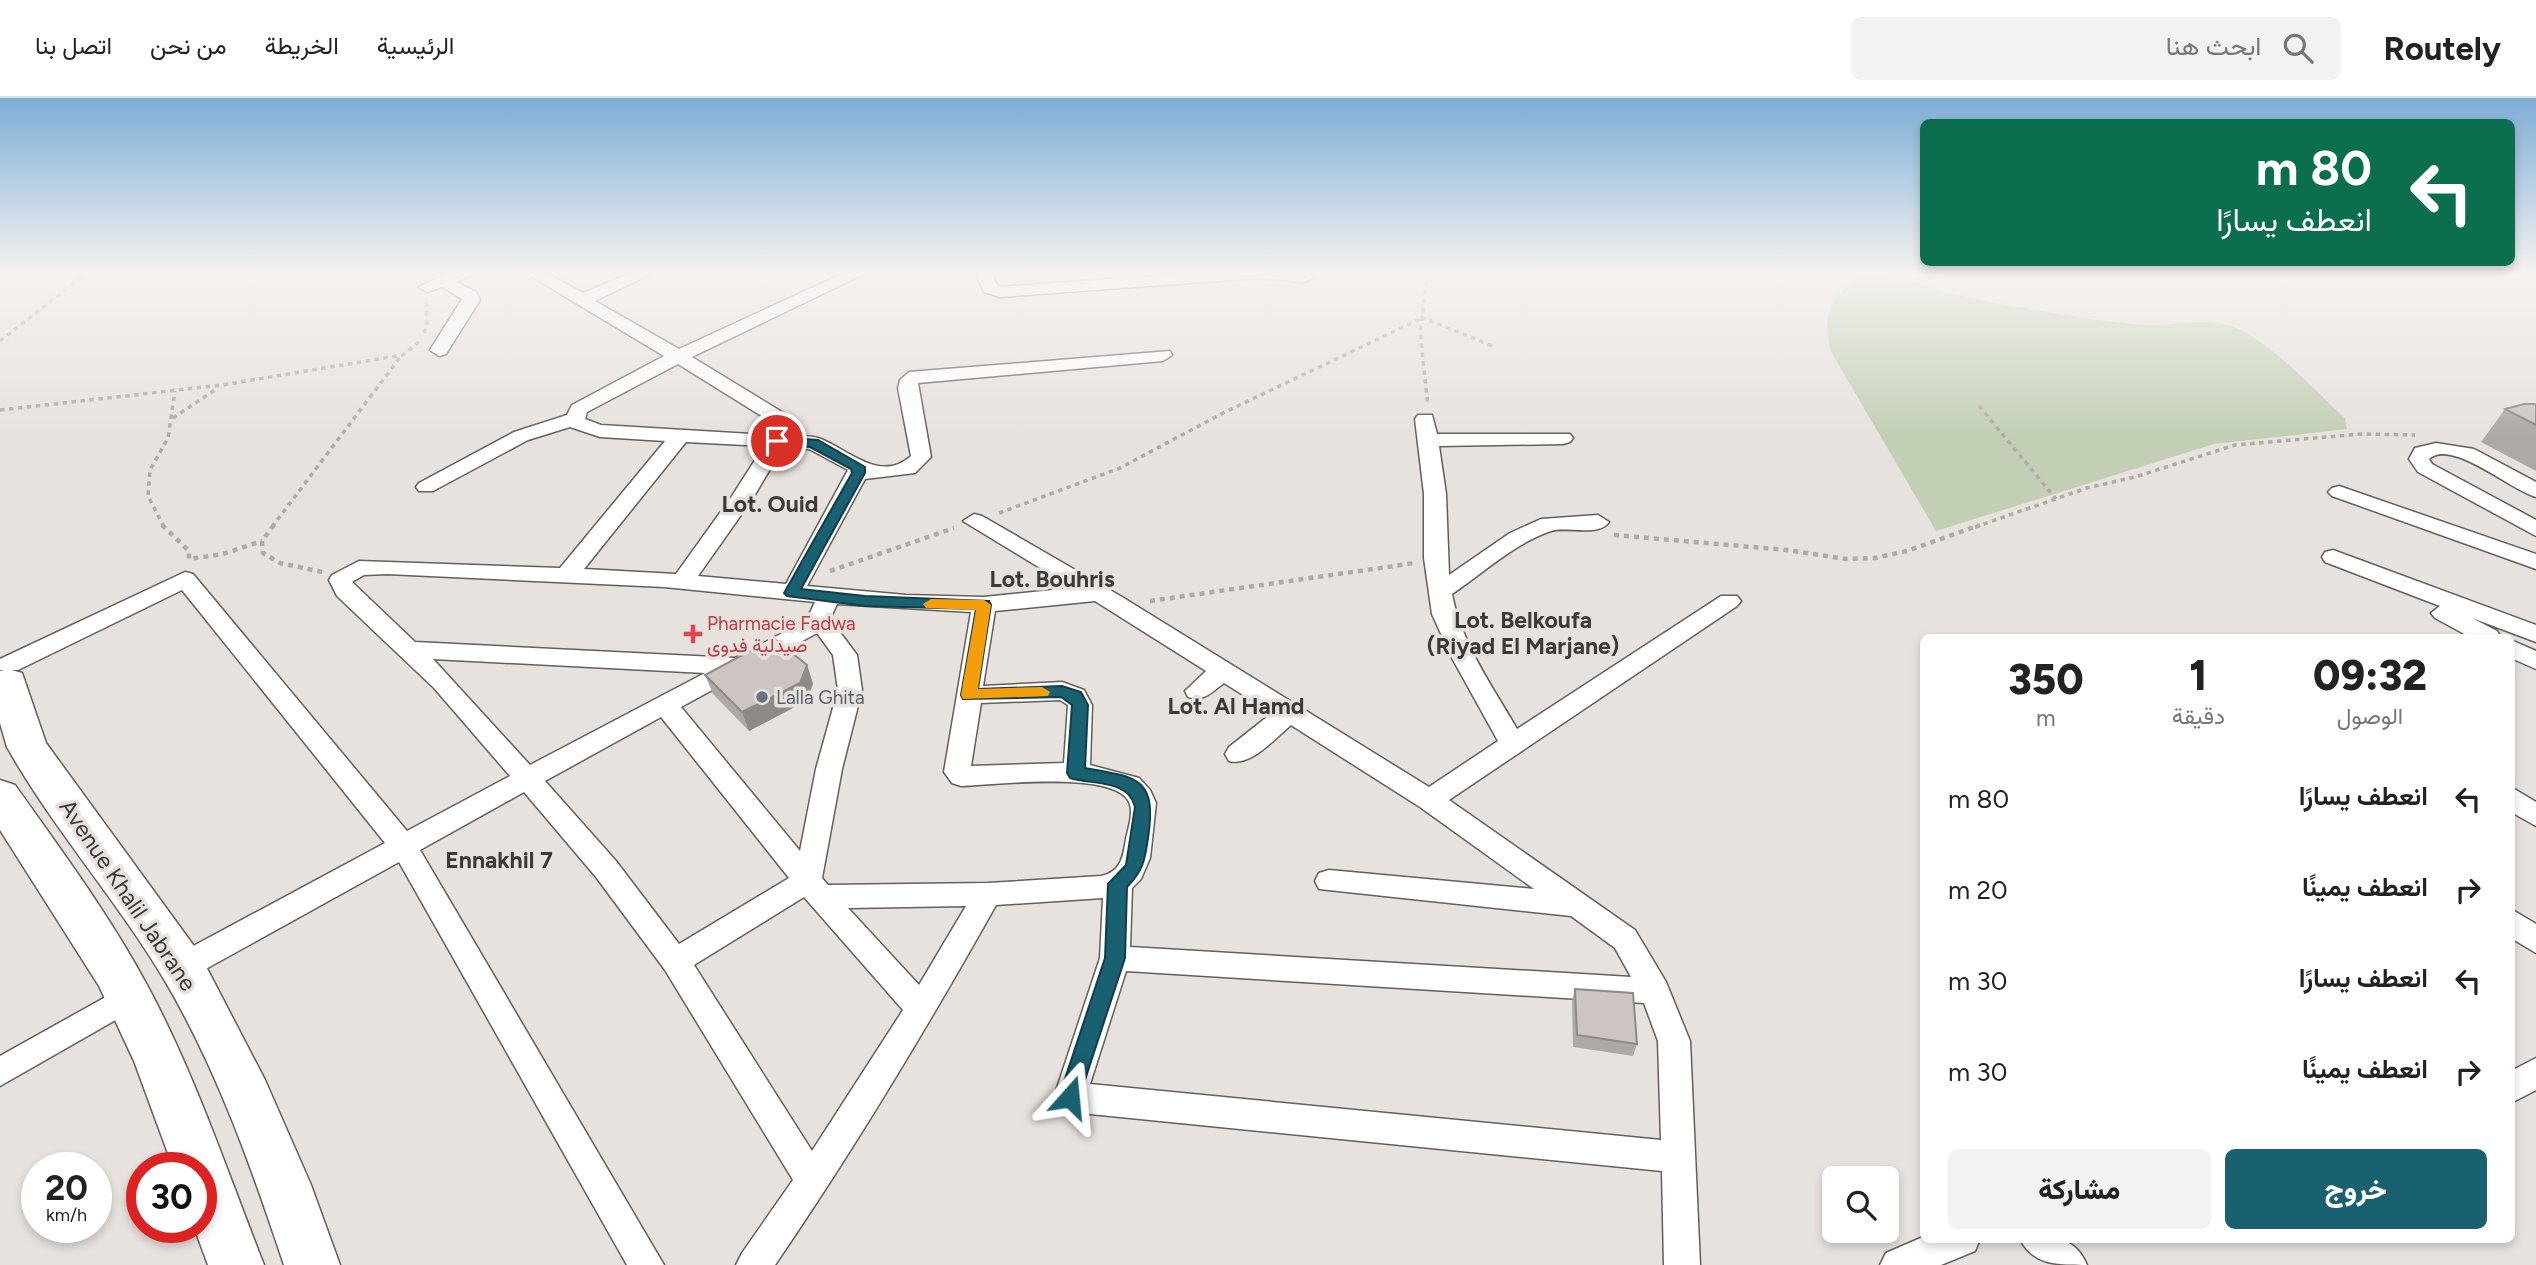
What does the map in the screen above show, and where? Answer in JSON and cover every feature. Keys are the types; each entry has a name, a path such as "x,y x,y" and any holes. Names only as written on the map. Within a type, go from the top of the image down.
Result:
{"main road":[{"name":"Avenue Khalil Jabrane","path":"4,674 27,747 182,967 240,1080 285,1185 312,1265"},
{"path":"0,796 95,939 129,997 160,1062 193,1152"},
{"path":"217,1215 236,1265"}],"street":[{"path":"439,350 454,326"},
{"path":"625,326 783,421 777,441 742,498 682,582"},
{"path":"426,487 521,436 575,419 579,410 603,393 744,326"},
{"path":"858,473 908,469 921,457 908,388 909,380 916,376 1163,355"},
{"path":"575,419 587,429 679,437 813,443 853,462 858,473"},
{"path":"1513,745 1464,658 1444,614 1435,558 1435,494 1427,429 1563,438"},
{"path":"566,576 679,437"},
{"path":"2536,491 2464,452 2431,448 2422,452 2419,459 2425,468 2536,528"},
{"path":"794,587 858,473"},
{"path":"2339,492 2536,562"},
{"path":"974,521 1106,598 1429,800 1625,939 1655,990 1674,1041 1682,1265"},
{"path":"1441,591 1518,538 1549,524 1605,528"},
{"path":"2483,634 2333,557 2536,634"},
{"path":"813,1182 675,961 606,869 443,682 345,591 341,585 343,577 359,568 371,566 794,587 822,610 842,648 850,671 851,692 833,753 815,888"},
{"path":"4,674 187,569 405,848 646,1265"},
{"path":"182,967 738,666 822,610 1106,598"},
{"path":"1429,800 1729,601"},
{"path":"675,961 815,888 988,894 1118,884 1135,868 1144,807 1142,797 1125,781 1076,773 961,776 957,772 984,605"},
{"path":"409,650 738,666"},
{"path":"2515,650 2536,661"},
{"path":"1197,691 1223,671"},
{"path":"969,695 1062,691 1075,696 1080,705 1076,773"},
{"path":"665,705 815,888 922,1010"},
{"path":"1238,754 1290,712"},
{"path":"2515,800 2536,816"},
{"path":"1329,881 1578,905"},
{"path":"1118,884 1115,958 1070,1097 1678,1157"},
{"path":"754,1265 813,1182 922,1010 988,894"},
{"path":"2515,924 2536,941"},
{"path":"1115,958 1655,990"},
{"path":"0,1072 129,997"},
{"path":"2515,1086 2536,1072"},
{"path":"1898,1265 1953,1243"},
{"path":"2042,1243 2069,1265"}],"path":[{"path":"0,341 19,326"},
{"path":"0,410 222,385 401,355 415,348 426,326"},
{"path":"794,587 1120,468 1212,419 1403,326"},
{"path":"1421,326 1429,401 1427,429"},
{"path":"1442,326 1495,347"},
{"path":"175,391 168,438 150,470 148,496 160,523 189,551 187,569 262,541 401,355"},
{"path":"172,418 222,385"},
{"path":"1979,406 2056,499"},
{"path":"1605,528 1858,559 1907,551 2056,499 2235,445 2411,433 2464,452"},
{"path":"262,541 263,552 271,560 343,577"},
{"path":"1106,598 1187,597 1435,558"}],"green space":[{"path":"1827,326 2232,326 2262,343 2292,368 2345,418 2347,429 2214,444 1936,531 1830,350"}],"building":[{"path":"2536,404 2536,425 2505,409"},
{"path":"776,640 807,665 800,683 742,712 705,675 759,646 762,648"},
{"path":"1575,989 1633,993 1637,1044 1577,1035"}],"slow traffic":[{"path":"931,604 984,605 969,695 1042,692"}],"place":[{"name":"Pharmacie Fadwa صيدلية فدوى","path":"693,634"},
{"name":"Lalla Ghita","path":"762,697"}],"district":[{"name":"Lot. Ouid","path":"770,504"},
{"name":"Lot. Bouhris","path":"1052,579"},
{"name":"Lot. Belkoufa (Riyad El Marjane)","path":"1523,633"},
{"name":"Lot. Al Hamd","path":"1236,706"},
{"name":"Ennakhil 7","path":"499,860"}],"route":[{"path":"777,441 813,443 841,455 858,467 858,473 792,593 865,601 984,605 969,695 1062,691 1075,696 1080,705 1076,773 1125,781 1142,797 1144,807 1135,868 1129,877 1118,884 1115,958 1070,1097"}]}
